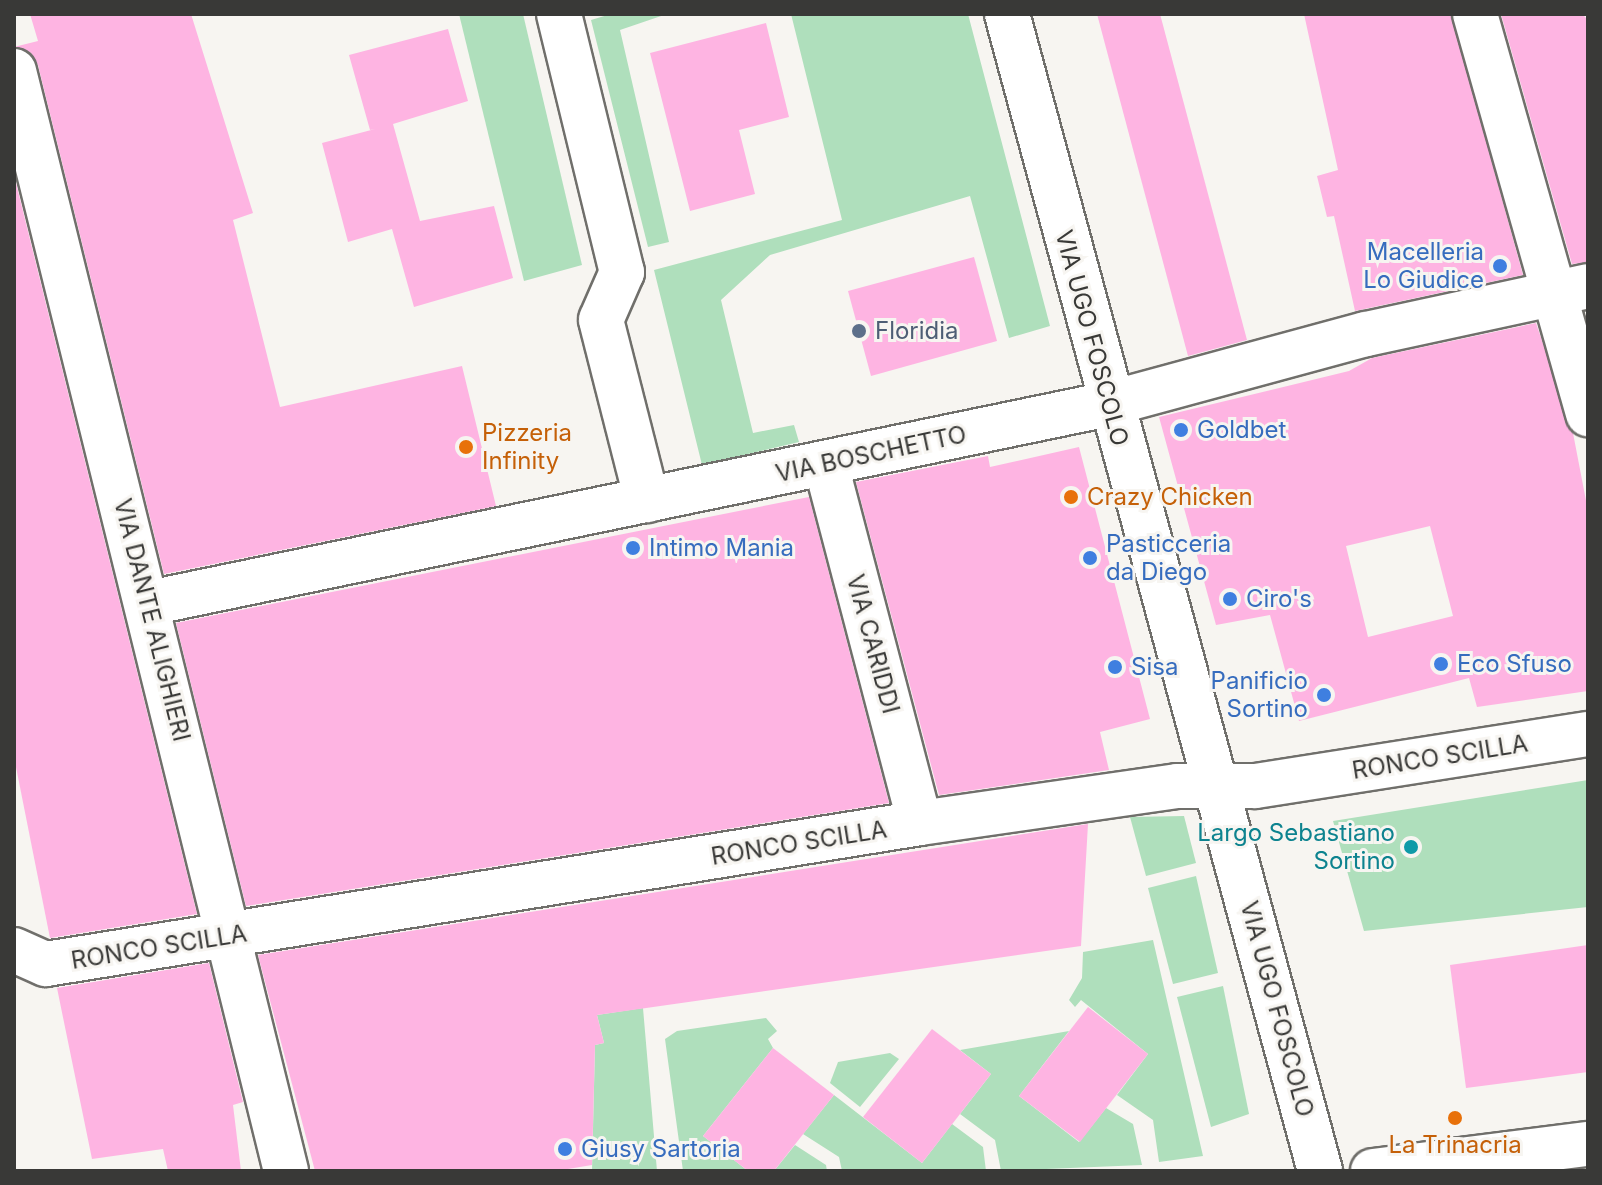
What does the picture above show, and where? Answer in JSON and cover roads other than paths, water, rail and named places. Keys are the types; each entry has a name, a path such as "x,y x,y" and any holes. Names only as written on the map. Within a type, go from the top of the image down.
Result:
{"street":[{"path":"559,14 622,272 601,320 647,500"},
{"name":"VIA UGO FOSCOLO","path":"1007,14 1108,404 1320,1171"},
{"path":"1475,14 1571,290 1588,414"},
{"name":"VIA DANTE ALIGHIERI","path":"14,71 149,603 286,1171"},
{"name":"VIA BOSCHETTO","path":"149,603 826,465 1108,404 1366,334 1571,290"},
{"name":"VIA CARIDDI","path":"826,465 920,823"},
{"name":"RONCO SCILLA","path":"15,942 46,964 230,937 920,823 1177,786 1255,786 1588,734"},
{"path":"1373,1171 1588,1144"}],"place":[{"name":"Macelleria Lo Giudice","path":"1500,266"},
{"name":"Floridia","path":"859,331"},
{"name":"Goldbet","path":"1181,430"},
{"name":"Pizzeria Infinity","path":"466,447"},
{"name":"Crazy Chicken","path":"1071,497"},
{"name":"Intimo Mania","path":"633,548"},
{"name":"Pasticceria da Diego","path":"1090,558"},
{"name":"Ciro's","path":"1230,599"},
{"name":"Eco Sfuso","path":"1441,664"},
{"name":"Sisa","path":"1115,667"},
{"name":"Panificio Sortino","path":"1324,695"},
{"name":"Largo Sebastiano Sortino","path":"1411,847"},
{"name":"La Trinacria","path":"1455,1118"},
{"name":"Giusy Sartoria","path":"565,1149"}]}
